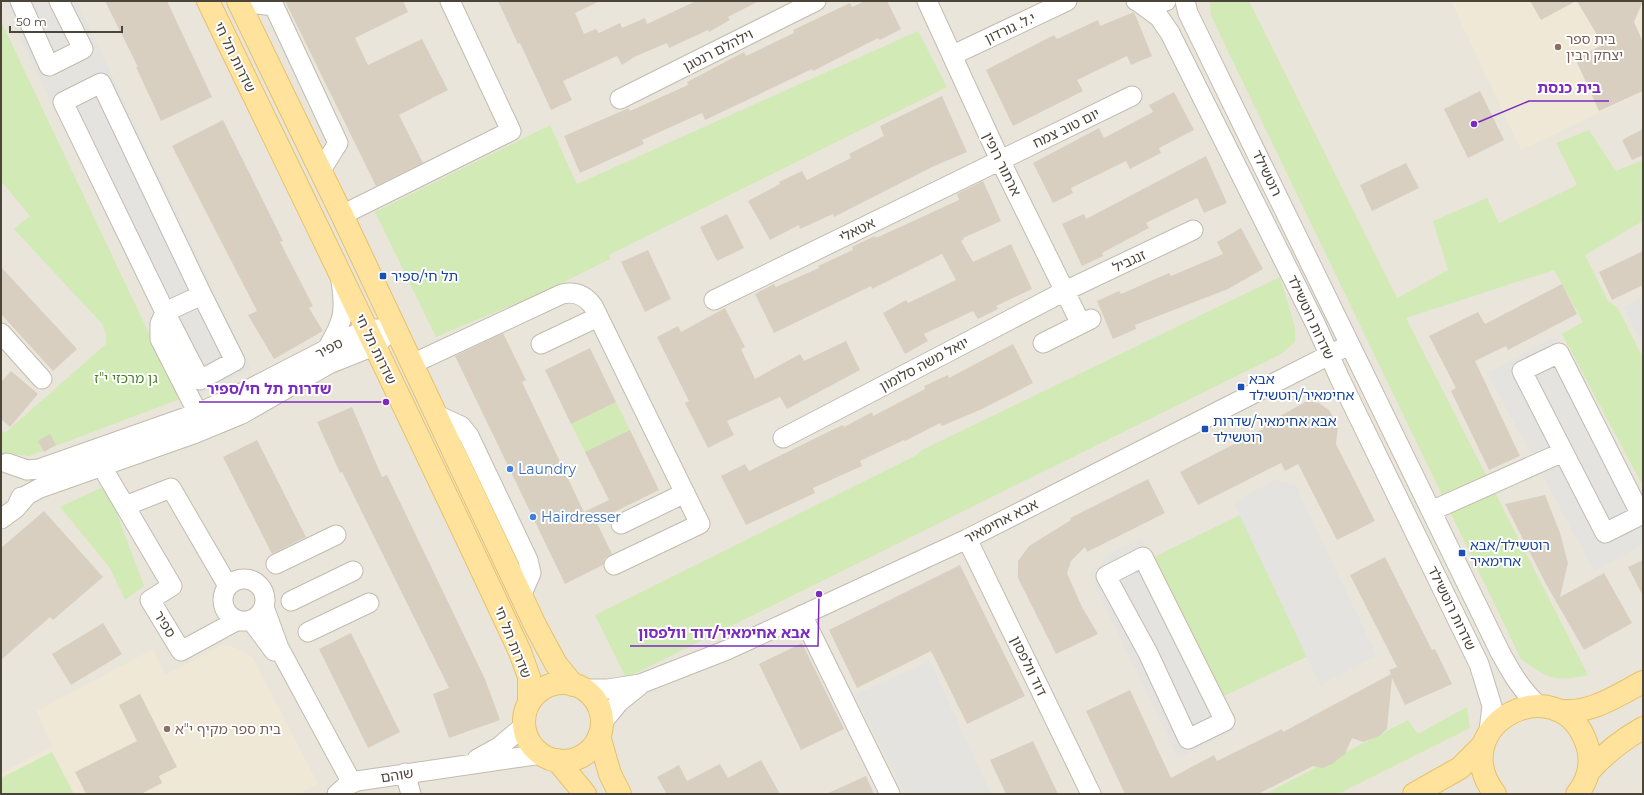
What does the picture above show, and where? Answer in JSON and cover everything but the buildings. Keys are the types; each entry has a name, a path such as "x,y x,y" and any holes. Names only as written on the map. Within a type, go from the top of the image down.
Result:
{"main road":[{"name":"שדרות תל חי","path":"208,1 392,381 520,652 529,677 529,702"},
{"name":"שדרות תל חי","path":"238,2 342,215 521,596 556,664 578,687"},
{"path":"1414,794 1460,768 1487,738 1499,720 1510,712 1524,707 1548,708 1568,712 1586,709 1643,682"},
{"path":"585,794 550,757 531,744 524,726 524,715 529,702 536,693 548,685 559,683 578,687 596,702 600,713 600,730 610,774 620,794"},
{"path":"1548,708 1572,720 1584,734 1589,752 1589,771 1586,780 1577,794"},
{"path":"1589,771 1607,752 1628,736 1643,728"},
{"path":"550,757 569,760 580,756 593,746 600,730"},
{"path":"1487,738 1482,758 1483,772 1488,786 1495,794"}],"street":[{"path":"20,1 49,66 83,49 60,1"},
{"path":"342,215 511,131 450,1"},
{"name":"וילהלם רנטגן","path":"620,99 816,1"},
{"name":"ארתור רופין","path":"927,1 1000,160 1065,291 1086,321 1043,343"},
{"name":"י.ל. גורדון","path":"953,55 1067,1"},
{"path":"1138,2 1152,4 1166,1"},
{"name":"רוטשילד","path":"1185,1 1188,13 1349,345"},
{"path":"238,2 274,6 338,143 320,172"},
{"name":"שדרות רוטשילד","path":"1138,2 1159,17 1170,34 1329,354 1479,664 1492,706 1487,738"},
{"path":"101,83 235,361 200,380 165,312 63,102 101,83"},
{"name":"יום טוב צמח","path":"1000,160 1132,96"},
{"name":"אטאלי","path":"714,300 1000,160"},
{"name":"זנגביל","path":"1065,291 1193,230"},
{"path":"340,273 344,297 344,312 342,323 328,357 369,360 381,367 392,381"},
{"name":"יואל משה סלומון","path":"783,438 1065,291"},
{"path":"412,364 565,294 577,293 585,297 593,306 700,524 614,565"},
{"path":"202,295 165,312 160,324 160,339 202,421"},
{"path":"541,344 598,317"},
{"name":"ספיר","path":"4,461 27,470 39,469 271,399 328,357 370,337 395,328"},
{"path":"3,341 42,379"},
{"name":"שדרות רוטשילד","path":"1349,345 1503,658 1517,683 1527,695 1548,708"},
{"name":"אבא אחימאיר","path":"578,687 617,688 645,682 726,650 968,539 1349,345"},
{"path":"1559,353 1641,515 1605,533 1563,452 1522,371 1559,353"},
{"name":"ספיר","path":"8,513 27,495 40,488 102,467 202,421"},
{"path":"1431,511 1563,452"},
{"path":"4,461 15,470 20,478 22,488 20,499 8,513"},
{"name":"ספיר","path":"102,467 172,586 150,600 181,651 251,616"},
{"path":"125,506 171,488 228,586"},
{"path":"621,524 685,493"},
{"path":"276,564 336,535"},
{"name":"דוד וולפסון","path":"968,539 1091,794"},
{"path":"1143,557 1225,721 1188,739 1148,654 1106,576 1143,557"},
{"path":"291,601 353,571"},
{"path":"251,616 264,593 255,582 250,580 239,580 228,586 223,600 224,607 228,613 251,616 273,649 345,788"},
{"path":"308,632 369,603"},
{"path":"802,615 890,794"},
{"name":"אבא אחימאיר","path":"600,730 624,697 645,682"},
{"name":"שוהם","path":"460,766 500,747 524,726"},
{"name":"שוהם","path":"345,788 405,773 550,757"},
{"path":"405,773 411,794"}],"shaded area":[{"path":"1,1 1643,1 1643,794 1,794"},
{"path":"2,1 77,1 251,369 201,395 169,329 152,311"},
{"name":"בית ספר יצחק רבין","path":"1451,1 1643,1 1643,92 1521,150"},
{"path":"1643,297 1643,346 1623,307"},
{"path":"1555,337 1643,500 1643,545 1594,571 1487,373"},
{"path":"1274,480 1296,486 1377,656 1320,685 1234,503"},
{"path":"1142,539 1236,730 1178,758 1093,582 1107,554"},
{"name":"בית ספר מקיף י\"א","path":"223,645 236,648 253,658 318,784 298,794 1,794 1,773 52,746 37,711 153,649 165,675"},
{"path":"930,661 991,794 905,794 855,695"}],"green space":[{"path":"1210,1 1249,1 1397,298 1448,270 1433,221 1487,198 1499,223 1577,185 1556,143 1589,130 1616,171 1643,160 1643,221 1585,255 1608,301 1618,308 1643,358 1643,486 1562,334 1583,322 1554,270 1406,318 1588,675 1567,678 1552,677 1538,671 1521,659 1211,16"},
{"name":"גן מרכזי י\"ז","path":"1,21 180,399 29,456 1,453 1,430 5,433 106,344 106,335 103,325 14,229 30,216 1,181"},
{"path":"918,31 947,87 609,255 610,259 548,290 436,337 375,212 550,125 577,184"},
{"path":"1280,277 1295,327 1295,342 1281,354 626,678 595,615 915,456 922,450"},
{"path":"616,402 630,430 585,452 571,424"},
{"path":"101,488 108,490 144,586 125,600 110,568 60,507"},
{"path":"1240,515 1308,656 1222,697 1154,557"},
{"path":"1467,707 1470,728 1338,794 1265,794 1408,720 1418,734"},
{"path":"52,752 74,794 1,794 1,778"}],"place":[{"name":"בית ספר יצחק רבין","path":"1558,47"},
{"name":"בית כנסת","path":"1474,124"},
{"name":"תל חי/ספיר","path":"383,276"},
{"name":"אבא אחימאיר/רוטשילד","path":"1241,387"},
{"name":"שדרות תל חי/ספיר","path":"386,402"},
{"name":"אבא אחימאיר/שדרות רוטשילד","path":"1205,429"},
{"name":"Laundry","path":"510,469"},
{"name":"Hairdresser","path":"533,517"},
{"name":"רוטשילד/אבא אחימאיר","path":"1462,553"},
{"name":"אבא אחימאיר/דוד וולפסון","path":"819,594"},
{"name":"בית ספר מקיף י\"א","path":"167,729"}]}
